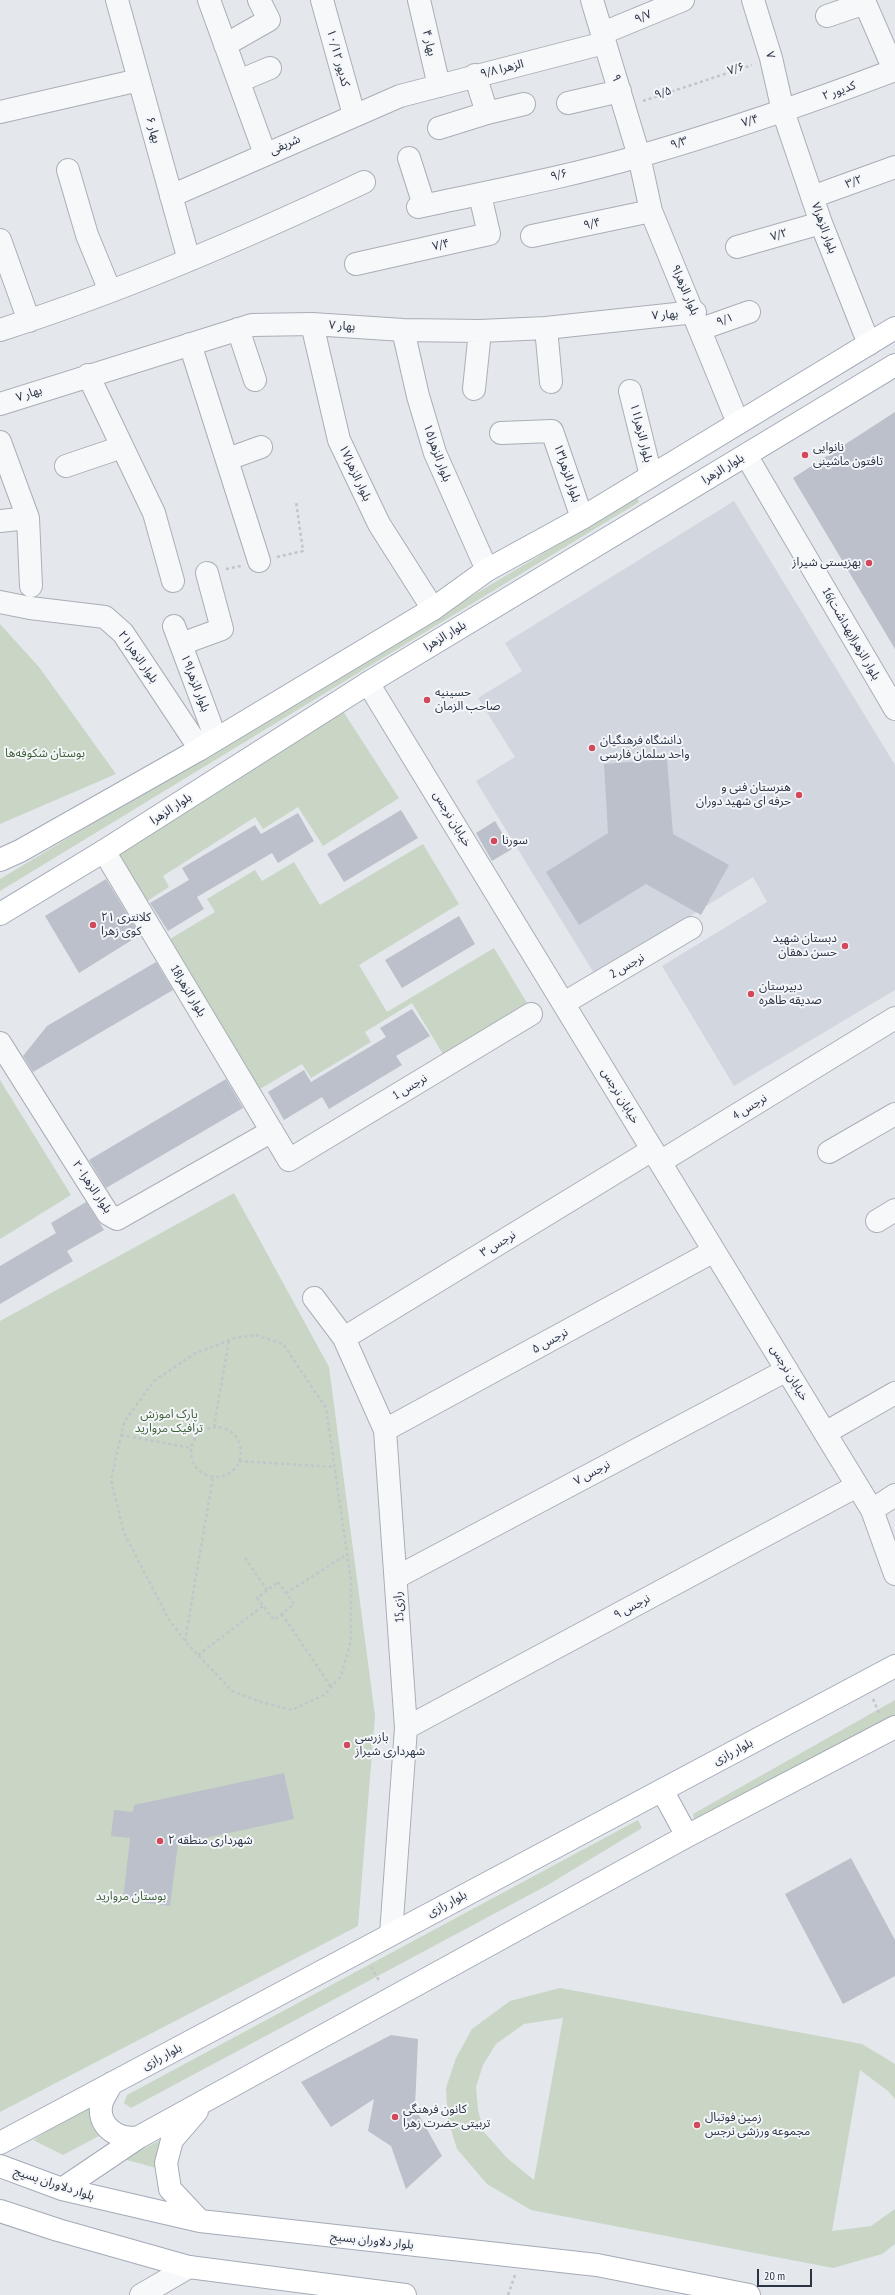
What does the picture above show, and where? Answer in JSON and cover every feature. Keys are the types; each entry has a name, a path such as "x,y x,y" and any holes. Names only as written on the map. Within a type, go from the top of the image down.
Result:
{"main road":[{"path":"0,860 20,851 208,744 433,609 487,570 582,518 895,328"},
{"name":"بلوار الزهرا","path":"0,914 104,851 368,683 895,365"},
{"path":"644,479 650,513"},
{"name":"بلوار رازی","path":"0,2143 895,1666"},
{"path":"62,2188 140,2137 687,1836 891,1729"},
{"path":"662,1790 687,1836"},
{"path":"112,2083 102,2102 101,2114 107,2128 119,2136 131,2139 140,2137"},
{"path":"200,2222 170,2189 166,2163 172,2140 204,2102"},
{"name":"بلوار دلاوران بسیج","path":"0,2166 62,2188 200,2222 597,2265 749,2295"},
{"path":"0,2213 189,2267 405,2295"}],"street":[{"name":"بهار ۶","path":"117,0 189,260"},
{"path":"208,0 265,154"},
{"path":"225,45 269,20 259,0"},
{"name":"کدیور ۱۰/۱۲","path":"322,0 354,115"},
{"name":"بهار ۴","path":"419,0 438,86"},
{"name":"۹","path":"592,0 639,156"},
{"name":"۹/۷","path":"604,38 682,0"},
{"name":"۷","path":"753,0 771,58 783,111"},
{"path":"827,16 865,3 895,70"},
{"name":"الزهرا ۹/۸","path":"400,96 604,38"},
{"path":"239,82 270,68"},
{"name":"۲ کدیور","path":"783,111 895,70"},
{"path":"475,75 487,113"},
{"path":"0,112 139,80"},
{"name":"شریفی","path":"171,196 400,96"},
{"path":"568,103 623,99"},
{"path":"439,128 487,113 524,104"},
{"name":"۷/۴","path":"718,130 783,111"},
{"name":"بلوار الزهرا۷","path":"783,111 821,223 869,344"},
{"name":"۹/۳","path":"639,156 718,130"},
{"name":"۹/۶","path":"410,158 421,206 480,195 639,156"},
{"name":"بلوار الزهرا۹","path":"639,156 652,211 698,321 738,423"},
{"name":"۳/۲","path":"812,196 895,167"},
{"path":"68,170 87,235 110,291"},
{"path":"0,330 29,321 110,291 189,260 277,223 364,182"},
{"name":"۷/۴","path":"356,264 488,234 480,195"},
{"name":"۹/۴","path":"532,236 652,211"},
{"name":"۷/۲","path":"737,247 821,223"},
{"path":"0,240 29,321"},
{"name":"۹/۱","path":"698,321 749,312"},
{"name":"بهار ۷","path":"0,404 88,375 252,325 312,324 403,330 480,331 698,321"},
{"name":"بلوار الزهرا۱۷","path":"312,324 339,440 379,524 433,609"},
{"path":"546,328 550,382"},
{"path":"238,329 256,380"},
{"name":"بلوار الزهرا۱۵","path":"403,330 418,396 435,453 487,570"},
{"path":"474,389 480,331"},
{"path":"190,344 228,459 259,562"},
{"path":"88,375 154,514 173,581"},
{"name":"بلوار الزهرا۱۱","path":"630,391 644,479"},
{"name":"بلوار الزهرا۱۳","path":"501,433 552,431 582,518"},
{"path":"0,442 28,518 31,586"},
{"path":"66,466 122,447"},
{"path":"228,459 261,447"},
{"name":"16بلوار الزهرا(بهداشت)","path":"746,455 895,709"},
{"path":"0,521 28,518"},
{"name":"بلوار الزهرا۱۹","path":"207,573 222,629 177,635 208,744"},
{"name":"بلوار الزهرا۲۱","path":"0,602 30,608 105,617 123,633 208,744"},
{"name":"خیابان نرجس","path":"368,683 872,1510"},
{"name":"18بلوار الزهرا","path":"104,851 289,1160"},
{"name":"2 نرجس","path":"564,1003 691,928"},
{"name":"1 نرجس","path":"289,1160 531,1014"},
{"name":"4 نرجس","path":"656,1156 840,1052 895,1018"},
{"name":"بلوار الزهرا۲۰","path":"0,1042 108,1214 117,1219 272,1131"},
{"path":"829,1152 895,1114"},
{"name":"نرجس ۳","path":"344,1338 656,1156"},
{"name":"نرجس ۵","path":"386,1430 714,1251"},
{"name":"15رازی","path":"314,1298 344,1338 386,1430 406,1728 391,1934"},
{"name":"نرجس ۷","path":"397,1577 787,1370"},
{"path":"825,1433 895,1393"},
{"name":"نرجس ۹","path":"406,1728 857,1486"},
{"path":"872,1510 895,1495"},
{"path":"872,1510 895,1529"},
{"path":"872,1510 895,1574"},
{"path":"141,2295 189,2267"}],"path":[{"name":"۷/۶","path":"702,80 771,58"},
{"name":"۹/۵","path":"623,99 702,80"},
{"path":"256,1335 283,1344 326,1408 346,1555 351,1581 351,1640 341,1676 324,1695 292,1710 261,1702 232,1691 185,1641 168,1618 124,1533 111,1480 124,1422 154,1381 194,1354 229,1340 256,1335"},
{"path":"214,1427 229,1340"},
{"path":"214,1427 226,1430 236,1438 240,1453 239,1461 228,1473 213,1477 199,1470 191,1456 192,1448 199,1434 214,1427"},
{"path":"121,1435 192,1448"},
{"path":"239,1461 334,1467"},
{"path":"185,1641 213,1477"},
{"path":"286,1593 346,1555"},
{"path":"245,1558 267,1590"},
{"path":"278,1582 294,1604 274,1620 257,1598 267,1590 278,1582"},
{"path":"198,1655 263,1606"},
{"path":"282,1614 331,1687"},
{"path":"865,1681 891,1729"},
{"path":"362,1950 390,2000"}],"shaded area":[{"path":"734,501 895,765 895,990 734,1086 662,966 767,902 753,877 595,975 476,781 515,757 478,698 522,671 505,643"}],"green space":[{"path":"637,497 639,502 0,891 0,879"},
{"name":"بوستان شکوفه‌ها","path":"0,624 39,667 116,774 0,824"},
{"path":"341,708 399,798 323,846 298,807 263,829 255,817 163,876 169,887 144,903 113,855"},
{"path":"423,844 459,904 359,965 387,1012 494,948 530,1008 446,1059 412,1003 365,1032 371,1042 311,1078 302,1064 255,1092 165,942 215,912 207,899 255,870 262,881 294,862 320,905"},
{"path":"0,1080 71,1195 0,1239"},
{"path":"234,1193 329,1367 375,1716 358,1926 0,2112 0,1321"},
{"path":"895,1700 895,1717 695,1824 693,1814"},
{"path":"638,1820 642,1828 546,1886 131,2108 124,2103 127,2095"},
{"name":"زمین فوتبال مجموعه ورزشی نرجس","path":"560,1988 862,2044 895,2064 895,2099 888,2091 860,2070 832,2231 871,2226 895,2209 895,2244 882,2254 833,2268 531,2210 487,2184 457,2149 448,2120 446,2088 456,2058 472,2029 510,2001","holes":["563,2018 534,2180 507,2158 484,2132 478,2110 476,2087 483,2065 496,2044 524,2024"]},
{"path":"93,2103 103,2134 63,2155 33,2140"},
{"path":"161,2140 160,2169 123,2159"}],"building":[{"name":"بهزیستی شیراز","path":"895,412 895,649 793,478"},
{"path":"667,759 673,834 729,865 701,915 646,884 579,925 546,872 608,833 604,764"},
{"path":"401,810 418,838 344,882 327,854"},
{"path":"298,813 314,841 278,863 272,853 197,897 204,909 168,931 150,903 189,880 182,868 255,825 261,834"},
{"name":"سورنا","path":"495,821 512,849 492,861 476,833"},
{"name":"کلانتری ۲۱ کوی زهرا","path":"106,879 140,935 79,973 45,916"},
{"path":"459,916 475,944 402,988 385,960"},
{"path":"156,962 173,990 33,1072 23,1056 47,1026"},
{"path":"412,1009 430,1036 396,1056 402,1065 329,1109 322,1097 284,1120 268,1092 304,1070 311,1082 386,1037 380,1028"},
{"path":"226,1079 243,1108 106,1188 89,1160"},
{"path":"86,1202 104,1230 67,1251 73,1261 0,1304 0,1266 56,1233 51,1223"},
{"name":"شهرداری منطقه ۲","path":"284,1773 294,1819 178,1844 170,1906 123,1900 130,1838 111,1836 114,1810 133,1812 134,1805"},
{"path":"851,1858 895,1940 895,1976 843,2004 785,1894"},
{"name":"کانون فرهنگی تربیتی حضرت زهرا","path":"391,2035 418,2039 415,2108 442,2156 406,2189 391,2146 368,2131 374,2099 331,2127 301,2082"}],"place":[{"name":"نانوایی تافتون ماشینی","path":"805,455"},
{"name":"بهزیستی شیراز","path":"869,563"},
{"name":"حسینیه صاحب الزمان","path":"427,700"},
{"name":"دانشگاه فرهنگیان واحد سلمان فارسی","path":"592,748"},
{"name":"هنرستان فنی و حرفه ای شهید دوران","path":"799,795"},
{"name":"سورنا","path":"494,841"},
{"name":"کلانتری ۲۱ کوی زهرا","path":"93,925"},
{"name":"دبستان شهید حسن دهقان","path":"845,946"},
{"name":"دبیرستان صدیقه طاهره","path":"751,994"},
{"name":"بازرسی شهرداری شیراز","path":"347,1745"},
{"name":"شهرداری منطقه ۲","path":"160,1841"},
{"name":"کانون فرهنگی تربیتی حضرت زهرا","path":"395,2117"},
{"name":"زمین فوتبال مجموعه ورزشی نرجس","path":"697,2125"}],"park label":[{"name":"پارک اموزش ترافیک مروارید","path":"169,1422"},
{"name":"بوستان مروارید","path":"131,1897"}]}
